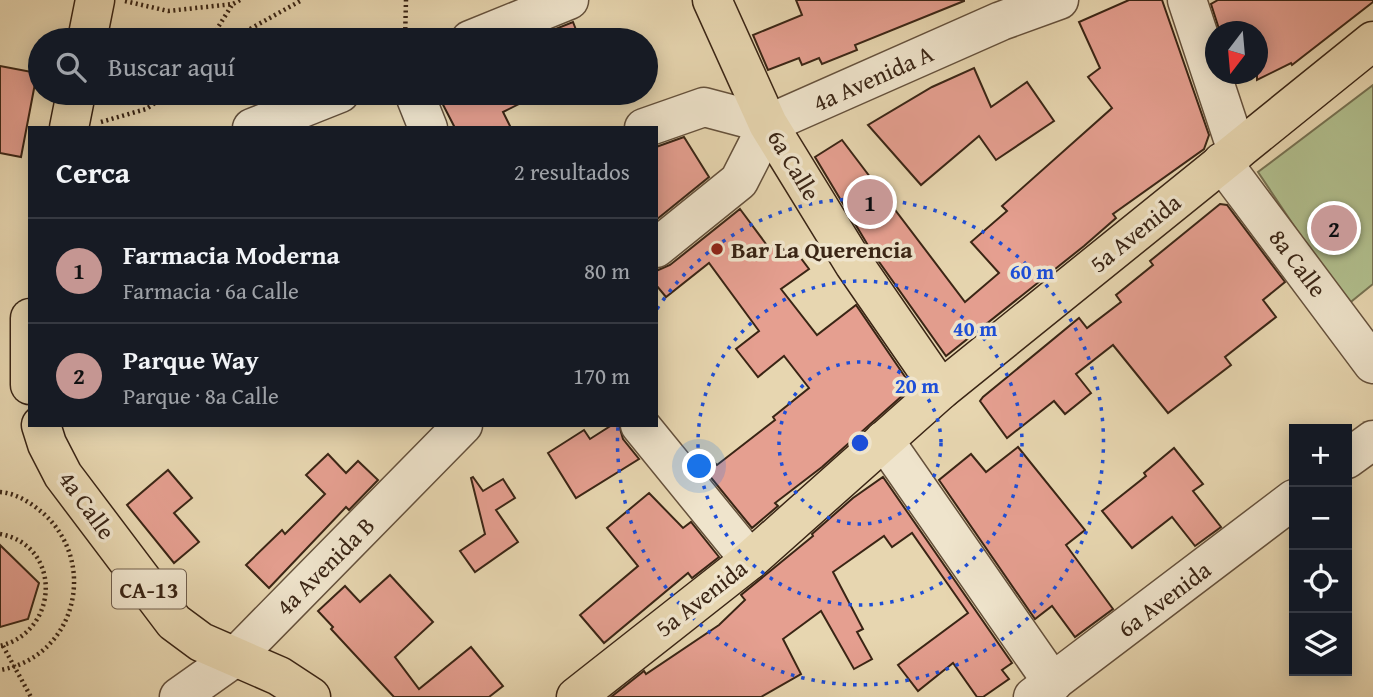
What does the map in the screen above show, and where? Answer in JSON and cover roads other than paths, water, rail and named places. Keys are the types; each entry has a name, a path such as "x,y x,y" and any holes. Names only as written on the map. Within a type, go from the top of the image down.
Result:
{"main road":[{"path":"89,28 95,0"},
{"name":"6a Calle","path":"712,0 768,124 854,264 941,390"},
{"name":"5a Avenida","path":"576,697 750,560 941,390 1373,41"},
{"path":"69,126 74,105"},
{"name":"4a Calle","path":"42,427 63,475 174,622 201,642 279,676 311,697"}],"street":[{"path":"500,28 569,0"},
{"name":"4a Avenida A","path":"768,124 996,11 1059,0"},
{"name":"8a Calle","path":"1187,0 1229,157 1373,364"},
{"path":"257,126 310,105"},
{"path":"419,105 427,126"},
{"path":"651,126 704,107 768,124 739,181 658,246"},
{"name":"4a Avenida B","path":"179,697 234,658 461,427"},
{"path":"642,427 750,560"},
{"path":"884,440 1043,690"},
{"path":"1352,456 1373,440"},
{"name":"6a Avenida","path":"1043,690 1289,503"}],"place":[{"name":"Farmacia Moderna","path":"870,202"},
{"name":"Parque Way","path":"1334,228"},
{"name":"Bar La Querencia","path":"717,249"}]}
